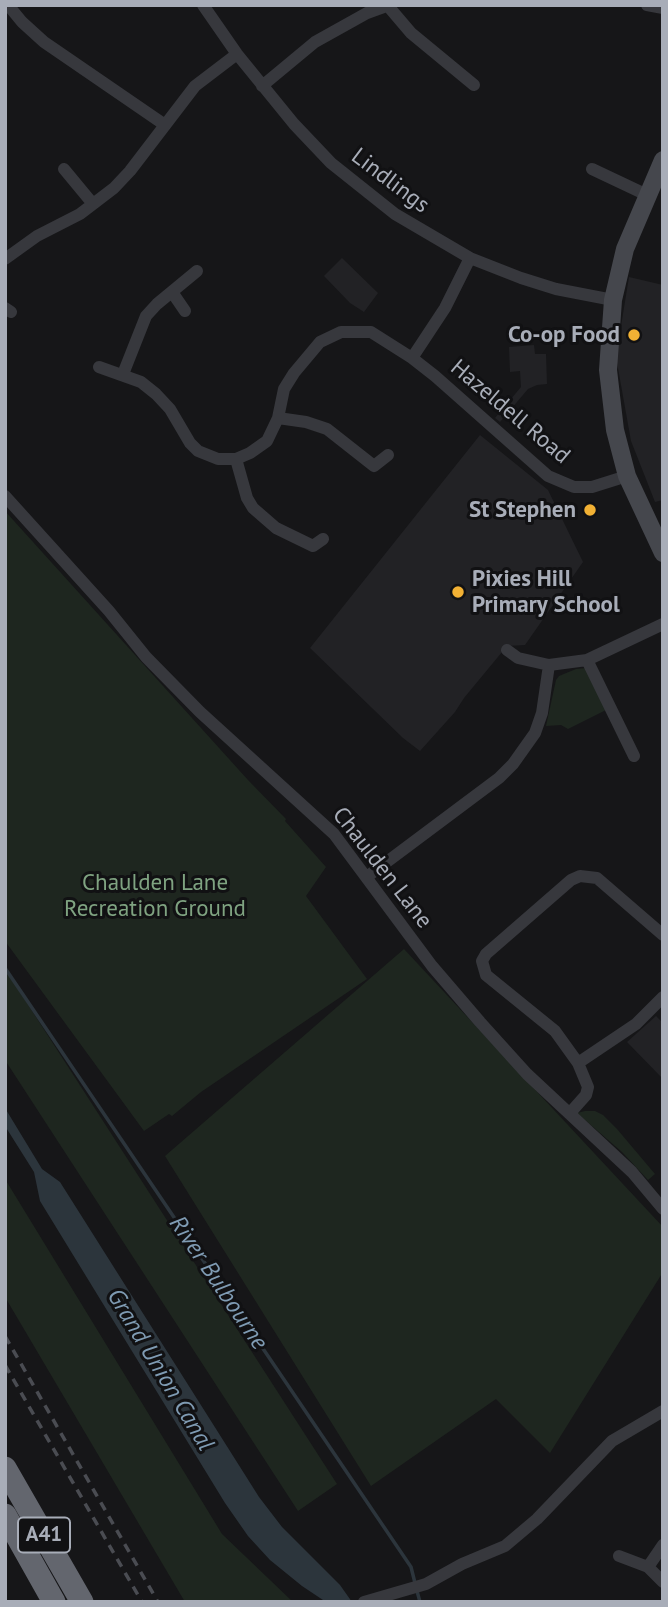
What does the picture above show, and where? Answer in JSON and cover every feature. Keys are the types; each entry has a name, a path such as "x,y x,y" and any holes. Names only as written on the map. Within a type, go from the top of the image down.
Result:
{"highway":[{"name":"A41","path":"5,1468 82,1602"},
{"name":"A41","path":"5,1515 54,1602"}],"street":[{"path":"8,5 44,42 165,125"},
{"name":"Lindlings","path":"203,5 262,86 322,153 361,189 404,220 470,258 521,278 556,289 613,300"},
{"path":"647,5 663,8"},
{"path":"262,86 315,41 365,9 388,6 411,33 474,85"},
{"path":"5,259 37,236 93,204 130,171 195,86 237,54"},
{"path":"663,160 628,241 613,300 608,370 615,430 627,476 663,552"},
{"path":"64,169 93,204"},
{"path":"592,169 647,195"},
{"path":"412,358 445,308 470,258"},
{"path":"123,374 146,316 197,271"},
{"path":"172,292 186,311"},
{"name":"Hazeldell Road","path":"236,459 267,441 278,418 284,389 293,373 314,348 333,335 359,330 371,332 412,358 548,476 574,486 592,486 627,476"},
{"path":"99,367 141,382 156,394 170,409 190,443 198,451 218,458 236,459 244,491 253,508 276,528 313,546 323,539"},
{"path":"278,418 306,422 327,429 374,466 388,455"},
{"name":"Chaulden Lane","path":"5,496 109,611 146,657 200,712 334,834 368,876 432,966 472,1013 527,1074 632,1172 663,1209"},
{"path":"507,650 518,657 549,665 587,660 663,624"},
{"path":"587,660 634,756"},
{"path":"368,876 499,778 513,764 535,733 542,713 549,665"},
{"path":"570,1113 586,1095 588,1087 578,1063 555,1031 486,975 482,961 486,954 579,876 597,878 663,935"},
{"path":"578,1063 636,1024 663,997"},
{"path":"364,1602 426,1584 461,1564 505,1546 537,1519 612,1441 663,1411"},
{"path":"648,1567 663,1545"},
{"path":"619,1556 648,1567 663,1582"}],"shaded area":[{"path":"342,258 378,293 364,312 350,303 324,276"},
{"path":"629,277 663,285 663,500 655,502 631,441 616,357"},
{"path":"534,345 535,354 546,354 547,384 528,389 500,422 495,418 521,387 520,371 510,372 509,347"},
{"name":"Pixies Hill Primary School","path":"480,435 548,490 583,562 525,645 507,646 420,751 403,738 310,648"},
{"path":"656,1016 663,1023 663,1079 627,1042"}],"green space":[{"name":"Chaulden Lane Recreation Ground","path":"5,511 286,819 326,867 306,896 367,979 201,1092 172,1116 169,1114 144,1131 5,941"},
{"path":"587,668 606,710 568,729 561,725 546,726 556,680 576,669"},
{"path":"404,949 663,1227 663,1272 550,1453 496,1399 371,1486 165,1156"},
{"path":"5,969 337,1484 298,1511 5,1060"},
{"path":"595,1111 603,1115 655,1174 648,1180 622,1152 577,1113"},
{"path":"5,1179 222,1534 293,1602 185,1602 5,1297"}],"water":[{"name":"Grand Union Canal","path":"5,1108 42,1169 60,1182 259,1497 282,1527 340,1585 352,1602 323,1600 270,1560 248,1536 225,1503 40,1201 34,1172 5,1126"}],"waterway":[{"name":"River Bulbourne","path":"5,968 411,1567 415,1583"},
{"name":"River Bulbourne","path":"417,1591 420,1602"}],"railway":[{"path":"5,1336 158,1602"},
{"path":"5,1365 142,1602"}],"place":[{"name":"Co-op Food","path":"634,335"},
{"name":"St Stephen","path":"590,510"},
{"name":"Pixies Hill Primary School","path":"458,592"}]}
